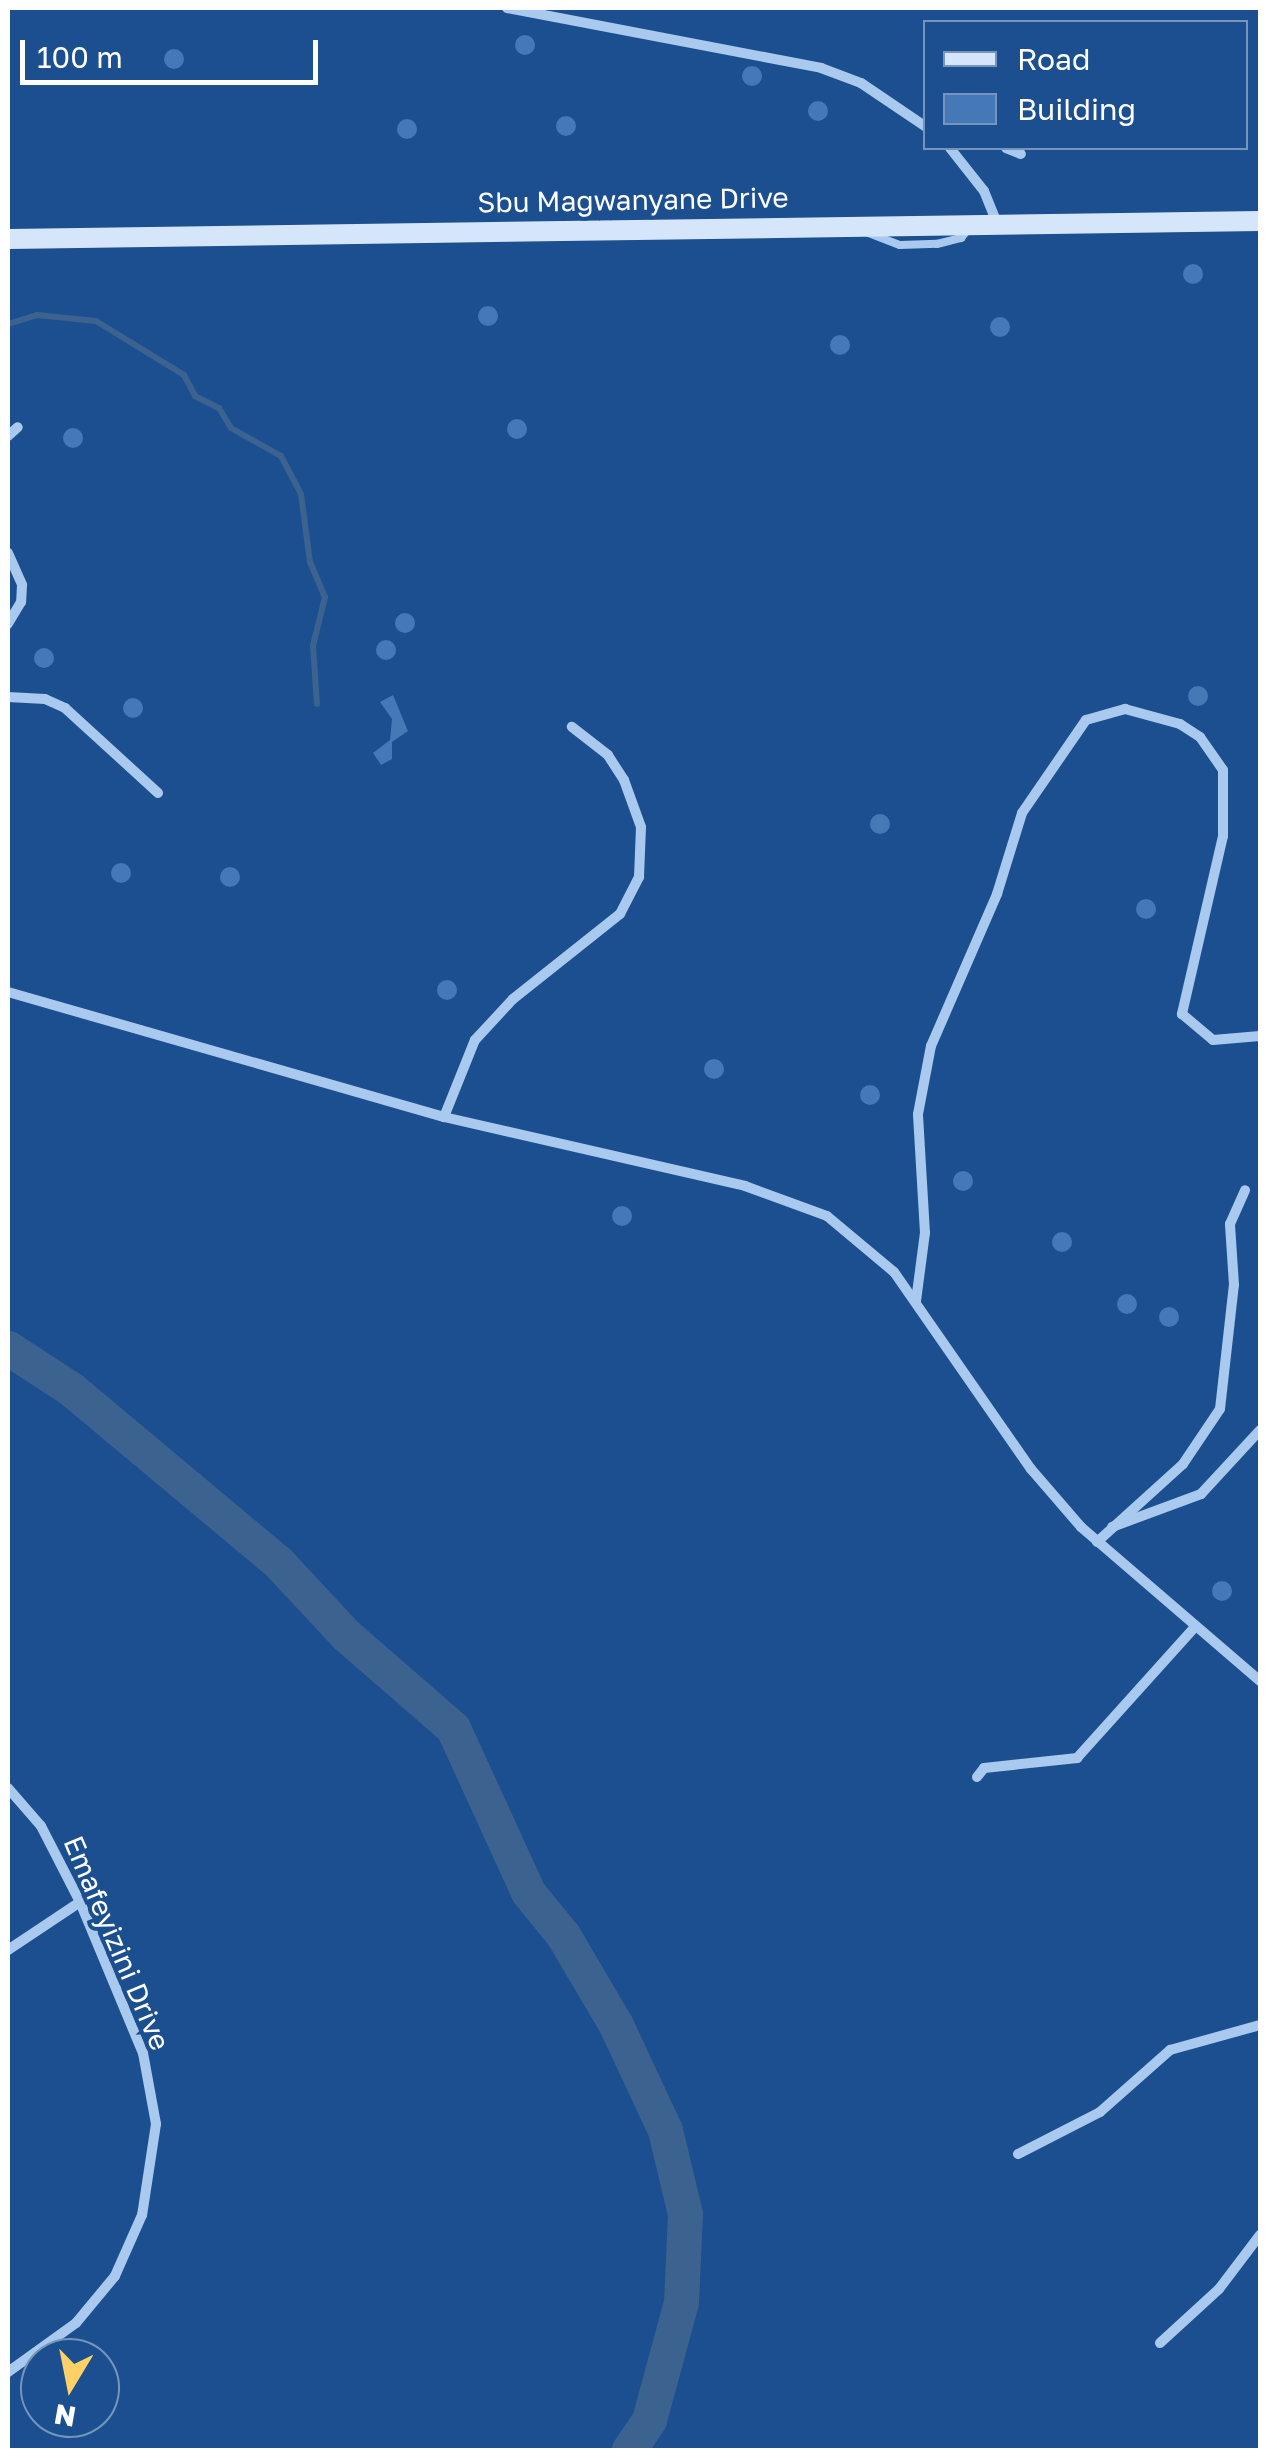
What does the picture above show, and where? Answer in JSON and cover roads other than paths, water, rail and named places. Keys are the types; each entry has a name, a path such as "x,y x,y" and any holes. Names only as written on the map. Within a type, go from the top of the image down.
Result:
{"main road":[{"name":"Sbu Magwanyane Drive","path":"8,239 986,220 1260,221"}],"street":[{"path":"506,8 820,68 861,83 923,125"},
{"path":"952,150 984,191 986,220"},
{"path":"1011,150 1021,154"},
{"path":"8,436 18,427"},
{"path":"8,554 22,586 22,602 8,624"},
{"path":"8,697 46,699 65,708 158,793"},
{"path":"916,1301 925,1232 918,1114 932,1046 997,894 1012,836 1049,766 1086,720 1125,710 1180,724 1200,737 1224,770 1223,836 1182,1014 1212,1040 1260,1036"},
{"path":"444,1117 475,1040 513,1000 620,914 639,877 641,827 624,780 608,755 572,727"},
{"path":"8,992 444,1117 798,1203 850,1231 916,1301 1031,1469 1097,1542 1260,1681"},
{"path":"1097,1542 1184,1464 1220,1409 1234,1285 1230,1224 1245,1190"},
{"path":"1109,1528 1157,1516 1201,1494 1260,1430"},
{"path":"978,1777 984,1768 1077,1758 1195,1627"},
{"name":"Emafeyizini Drive","path":"8,1788 41,1826 80,1902 143,2053 154,2096 153,2158 142,2216 114,2276 76,2323 8,2372"},
{"path":"8,1950 80,1902"},
{"path":"1018,2154 1100,2112 1170,2050 1260,2025"},
{"path":"1160,2343 1219,2290 1260,2235"},
{"path":"1252,2247 1260,2258"}],"waterway":[{"path":"8,324 37,315 96,321 184,375 195,396 219,408 231,428 281,456 301,494 310,562 325,597 313,646 317,704"},
{"path":"8,1348 71,1389 277,1561 346,1635 453,1728 528,1892 563,1935 616,2025 665,2130 685,2214 681,2302 649,2420 629,2450"}]}
